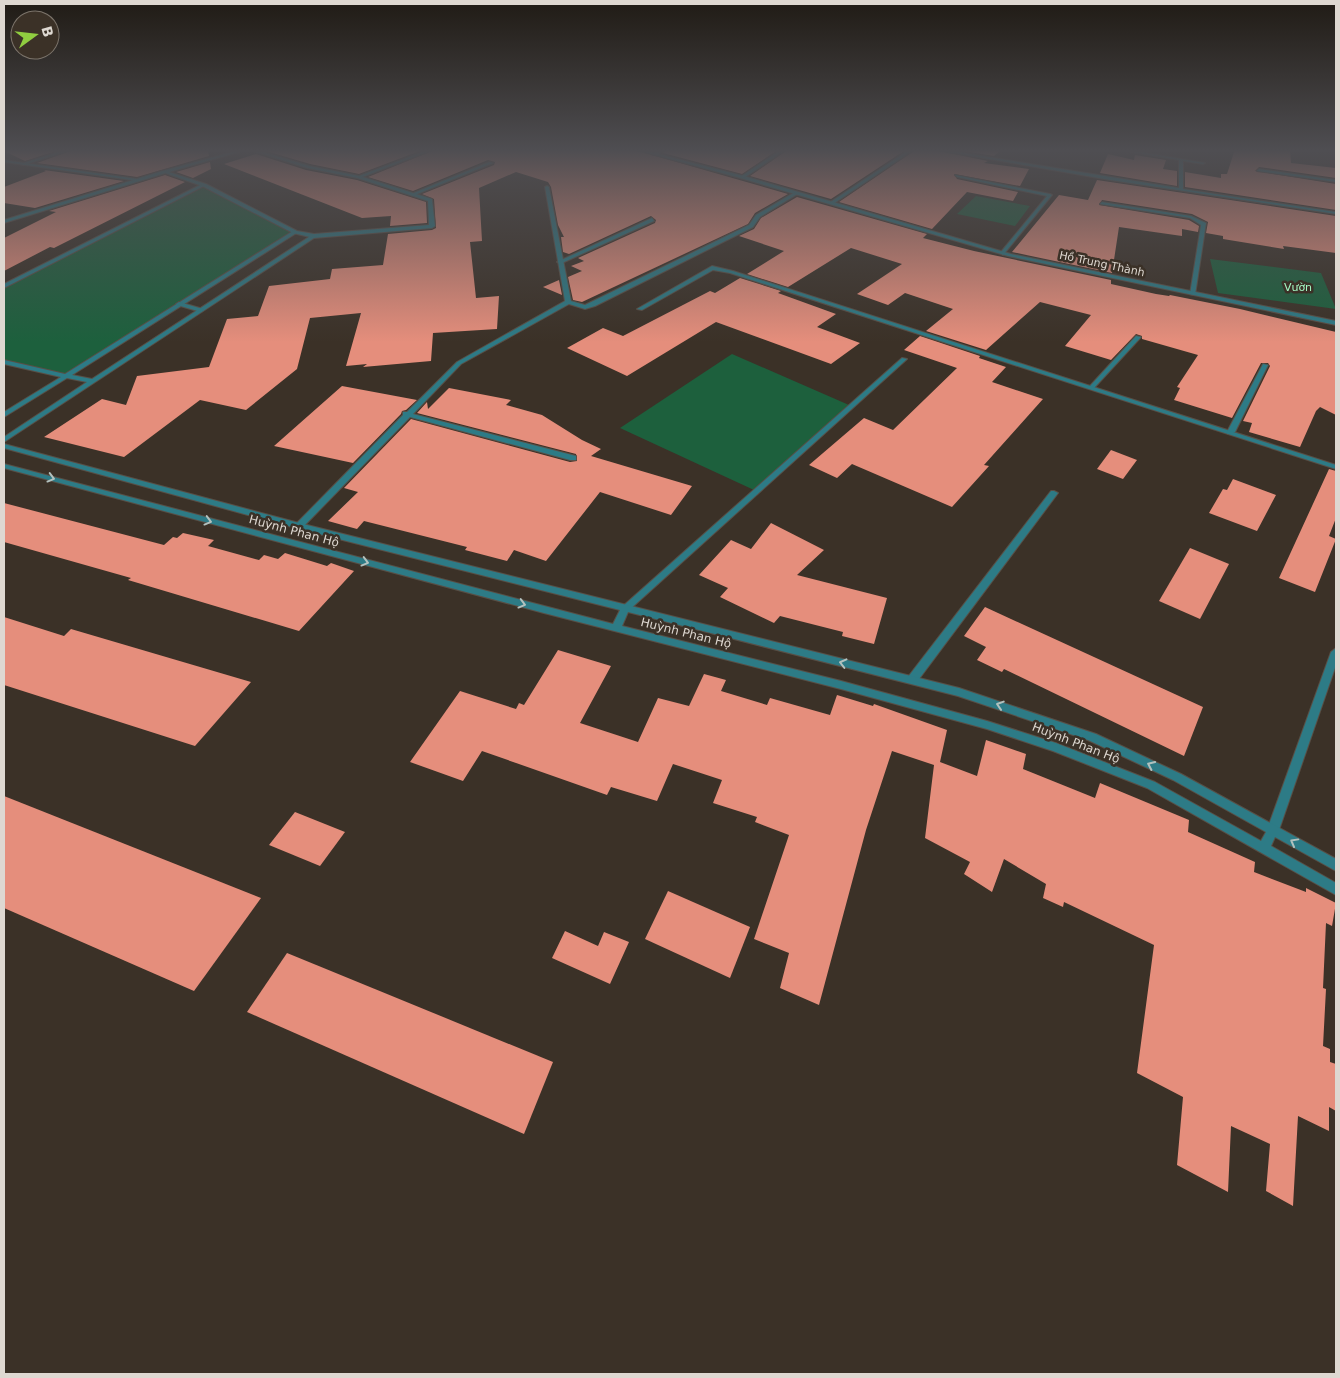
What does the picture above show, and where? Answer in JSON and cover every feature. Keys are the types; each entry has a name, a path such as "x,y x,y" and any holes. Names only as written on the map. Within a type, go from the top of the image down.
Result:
{"street":[{"path":"4,222 32,213"},
{"path":"4,286 148,213"},
{"path":"258,213 294,232 314,236 432,226 431,213"},
{"path":"551,213 568,302"},
{"path":"299,526 406,414 459,363 568,302 585,307 593,305 751,226 758,216 763,213"},
{"name":"Hồ Trung Thành","path":"867,213 1003,253 1336,324"},
{"path":"1003,253 1035,213"},
{"path":"1168,213 1191,217 1204,224 1193,294"},
{"path":"560,262 652,220"},
{"path":"4,415 294,232"},
{"path":"4,440 90,381 314,236"},
{"path":"640,309 712,268 731,272 1336,467"},
{"path":"179,304 201,310"},
{"path":"1092,387 1138,337"},
{"path":"616,628 625,609 904,359"},
{"path":"4,362 63,377 90,381"},
{"path":"1231,432 1265,365"},
{"path":"406,414 573,458"},
{"name":"Huỳnh Phan Hộ","path":"4,446 299,526 958,692 1092,737 1177,777 1336,865"},
{"name":"Huỳnh Phan Hộ","path":"4,466 616,628 842,685 1056,746 1151,785 1336,889"},
{"path":"912,680 1054,493"},
{"path":"1264,848 1273,830 1336,652"}],"green space":[{"path":"148,213 259,213 295,232 63,377 4,362 4,286"},
{"path":"958,213 1025,213 1015,226"},
{"name":"Vườn","path":"1210,259 1321,273 1336,309 1218,293"},
{"path":"732,354 849,405 754,490 620,428"}],"building":[{"path":"53,213 123,213 54,248 50,247 4,271 4,238"},
{"path":"350,213 427,213 427,223 390,226 391,216 362,218"},
{"path":"435,213 480,213 482,241 470,242 476,298 499,296 497,329 433,333 431,361 363,367 367,364 346,366 361,313 310,318 297,369 246,410 200,400 124,457 44,437 102,399 126,405 137,376 209,367 227,319 258,316 269,286 330,279 332,269 383,265 388,234 436,228"},
{"path":"556,213 755,213 748,224 582,302 573,300 568,277 582,271 571,266 584,261 578,258 655,223 656,220 651,216 569,254 563,252 561,237 564,237 558,225"},
{"path":"769,213 854,213 927,234 923,238 974,251 1111,280 1111,284 1240,309 1336,332 1336,415 1320,407 1316,411 1300,447 1249,432 1252,423 1243,421 1270,366 1268,363 1261,363 1232,418 1174,400 1180,388 1177,387 1198,355 1142,339 1142,336 1136,334 1111,360 1065,346 1091,315 1040,302 986,350 926,331 953,309 905,293 888,305 857,294 902,264 851,248 788,287 747,274 784,251 739,236 754,229 761,218"},
{"path":"878,213 947,213 932,229"},
{"path":"1044,213 1149,213 1189,220 1199,226 1198,232 1182,229 1182,236 1119,227 1112,273 1012,252"},
{"path":"1188,213 1318,213 1336,216 1336,253 1283,246 1284,249 1223,239 1223,236 1206,233 1208,222"},
{"path":"740,278 781,291 778,293 836,314 817,327 860,343 831,364 716,322 627,376 567,348 603,328 623,336 710,291 715,293"},
{"path":"559,280 562,295 543,287"},
{"path":"920,336 980,356 979,358 1006,367 992,382 1043,399 984,465 989,466 952,507 852,464 837,478 809,465 864,418 893,430 957,368 904,350"},
{"path":"342,386 417,400 406,410 402,411 353,463 274,446"},
{"path":"449,388 511,400 506,405 542,415 582,440 601,449 591,456 692,486 671,515 600,492 546,561 514,550 507,561 465,550 467,547 364,521 357,529 328,521 358,492 344,488 411,419 570,462 577,461 576,454 417,413 427,402 428,409"},
{"path":"1111,450 1137,460 1123,479 1097,469"},
{"path":"1329,469 1336,471 1336,518 1329,536 1336,539 1315,592 1279,578"},
{"path":"1233,479 1276,495 1257,531 1209,513 1223,489 1227,490"},
{"path":"4,503 164,545 173,537 177,538 183,533 214,540 208,546 259,560 264,555 278,559 285,553 327,566 331,563 354,571 299,631 128,580 131,578 4,542"},
{"path":"771,523 824,550 797,575 887,598 874,644 842,636 843,632 780,616 774,623 720,597 728,588 699,575 731,540 751,549"},
{"path":"1190,548 1229,564 1200,619 1159,601"},
{"path":"985,607 1203,707 1184,756 1004,669 1002,672 977,660 986,647 964,636"},
{"path":"4,617 64,636 71,629 251,682 195,746 4,685"},
{"path":"558,650 611,666 580,723 638,742 658,698 689,706 704,674 726,680 721,691 767,705 770,698 830,715 837,695 873,706 874,704 947,730 940,762 977,776 986,740 1026,754 1023,769 1095,798 1100,783 1189,820 1188,832 1255,862 1254,872 1306,892 1306,888 1336,903 1332,926 1326,923 1323,988 1326,989 1323,1046 1330,1049 1330,1062 1336,1064 1336,1111 1329,1107 1329,1131 1298,1116 1293,1206 1266,1191 1270,1144 1231,1126 1228,1192 1177,1165 1183,1097 1137,1073 1154,945 1064,902 1063,907 1043,898 1046,884 1004,859 992,892 964,874 970,862 925,838 934,765 892,751 866,830 819,1005 780,988 789,953 754,939 789,835 755,822 757,817 713,803 722,780 673,764 657,801 611,787 607,795 482,751 463,781 410,762 460,691 516,709 519,703 524,705"},
{"path":"4,796 261,898 194,991 4,908"},
{"path":"295,812 345,832 320,866 269,845"},
{"path":"668,891 750,927 730,978 645,939"},
{"path":"565,931 598,946 604,932 629,942 610,984 552,958"},
{"path":"287,953 553,1062 524,1134 247,1012"}]}
